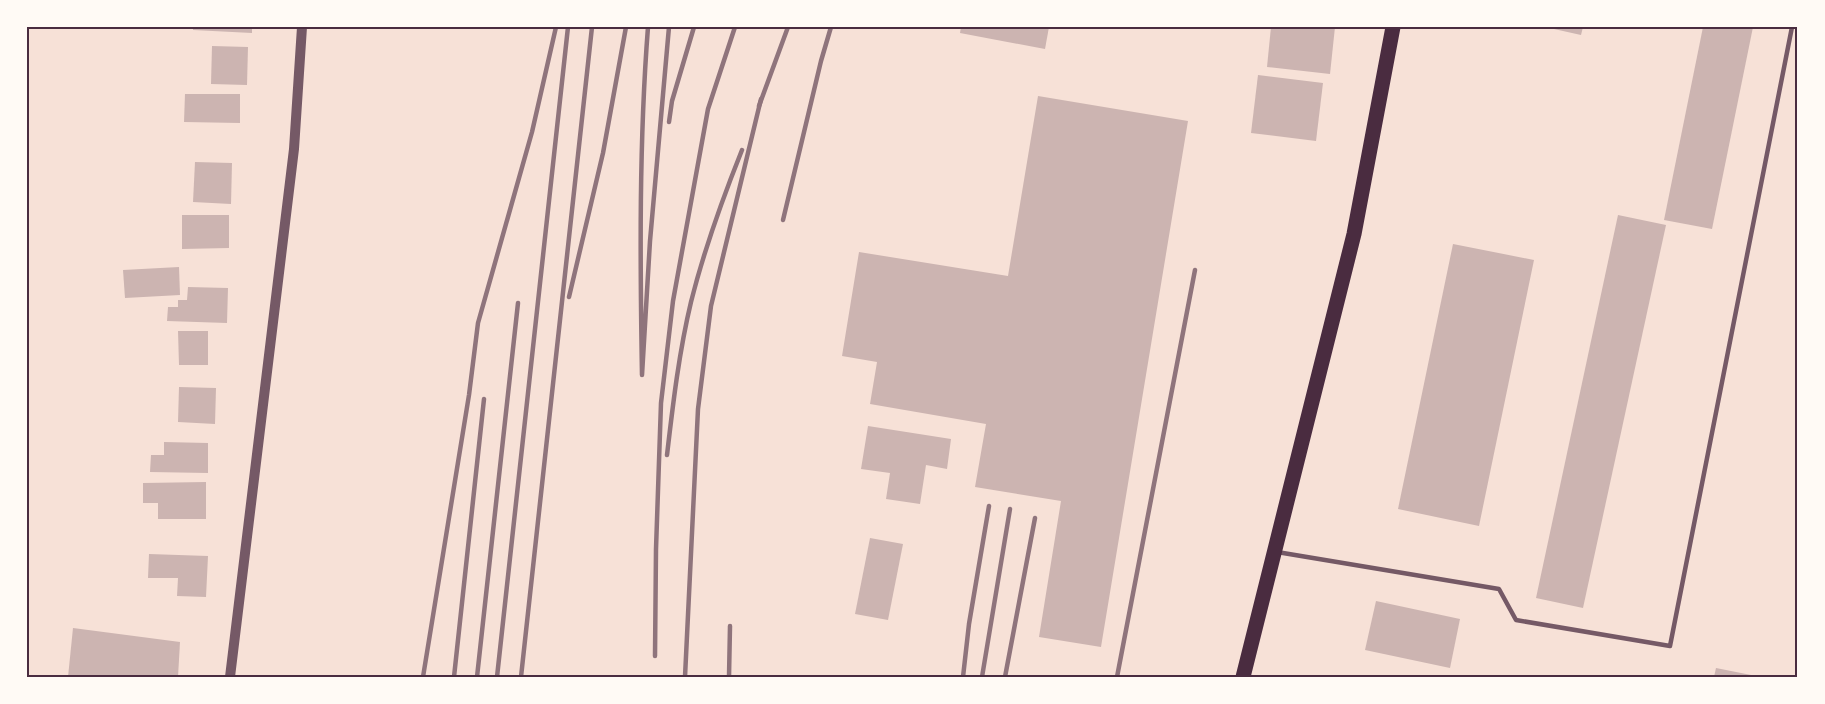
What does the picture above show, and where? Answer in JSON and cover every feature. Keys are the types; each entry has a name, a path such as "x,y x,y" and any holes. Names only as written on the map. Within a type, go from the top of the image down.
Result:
{"main road":[{"path":"1243,677 1354,234 1393,27"}],"street":[{"path":"230,677 294,149 302,27"}],"lane":[{"path":"1274,551 1499,589 1516,620 1670,646 1792,27"}],"building":[{"path":"193,27 252,27 252,33 193,30"},
{"path":"961,27 1049,27 1045,49 960,33"},
{"path":"1271,27 1335,27 1330,74 1267,67"},
{"path":"1545,27 1583,27 1581,35"},
{"path":"1703,27 1753,27 1712,229 1664,220"},
{"path":"212,46 248,47 247,85 211,84"},
{"path":"1258,75 1323,83 1316,141 1251,133"},
{"path":"185,94 240,94 240,123 184,122"},
{"path":"1038,96 1188,121 1101,647 1039,637 1061,501 975,487 986,424 870,404 877,362 842,356 859,252 1008,276"},
{"path":"195,162 232,163 231,204 193,202"},
{"path":"182,215 229,215 229,248 182,249"},
{"path":"1618,215 1666,225 1583,608 1536,598"},
{"path":"1453,244 1534,260 1479,526 1398,509"},
{"path":"179,267 180,295 125,298 123,270"},
{"path":"188,287 228,288 227,323 167,321 168,307 178,307 178,300 187,300"},
{"path":"178,331 208,331 208,365 179,365"},
{"path":"179,387 216,388 215,424 178,422"},
{"path":"868,426 951,439 947,469 926,465 920,504 886,499 890,473 861,469"},
{"path":"164,442 208,443 208,473 150,472 151,455 164,455"},
{"path":"206,482 206,519 158,519 158,503 143,503 143,483"},
{"path":"870,538 903,544 888,620 855,614"},
{"path":"149,554 208,556 206,597 177,596 178,578 148,578"},
{"path":"1376,601 1460,619 1450,668 1365,650"},
{"path":"73,628 180,642 178,677 68,677"},
{"path":"1716,668 1756,676 1756,677 1714,677"}],"railway":[{"path":"423,677 469,395 478,323 532,132 556,27"},
{"path":"497,677 568,27"},
{"path":"521,677 592,27"},
{"path":"569,297 603,153 626,27"},
{"path":"648,27 642,158 642,375 650,241 669,27"},
{"path":"669,122 672,101 694,27"},
{"path":"655,656 661,403 673,301 708,109 735,27"},
{"path":"759,106 788,27"},
{"path":"783,220 831,27"},
{"path":"685,677 698,409 711,306 761,99"},
{"path":"667,455 674,397 691,302 714,225 742,150"},
{"path":"1117,677 1195,270"},
{"path":"477,677 518,303"},
{"path":"454,677 484,399"},
{"path":"963,677 969,624 989,506"},
{"path":"982,677 1010,509"},
{"path":"1005,677 1035,518"},
{"path":"729,677 730,626"}]}
